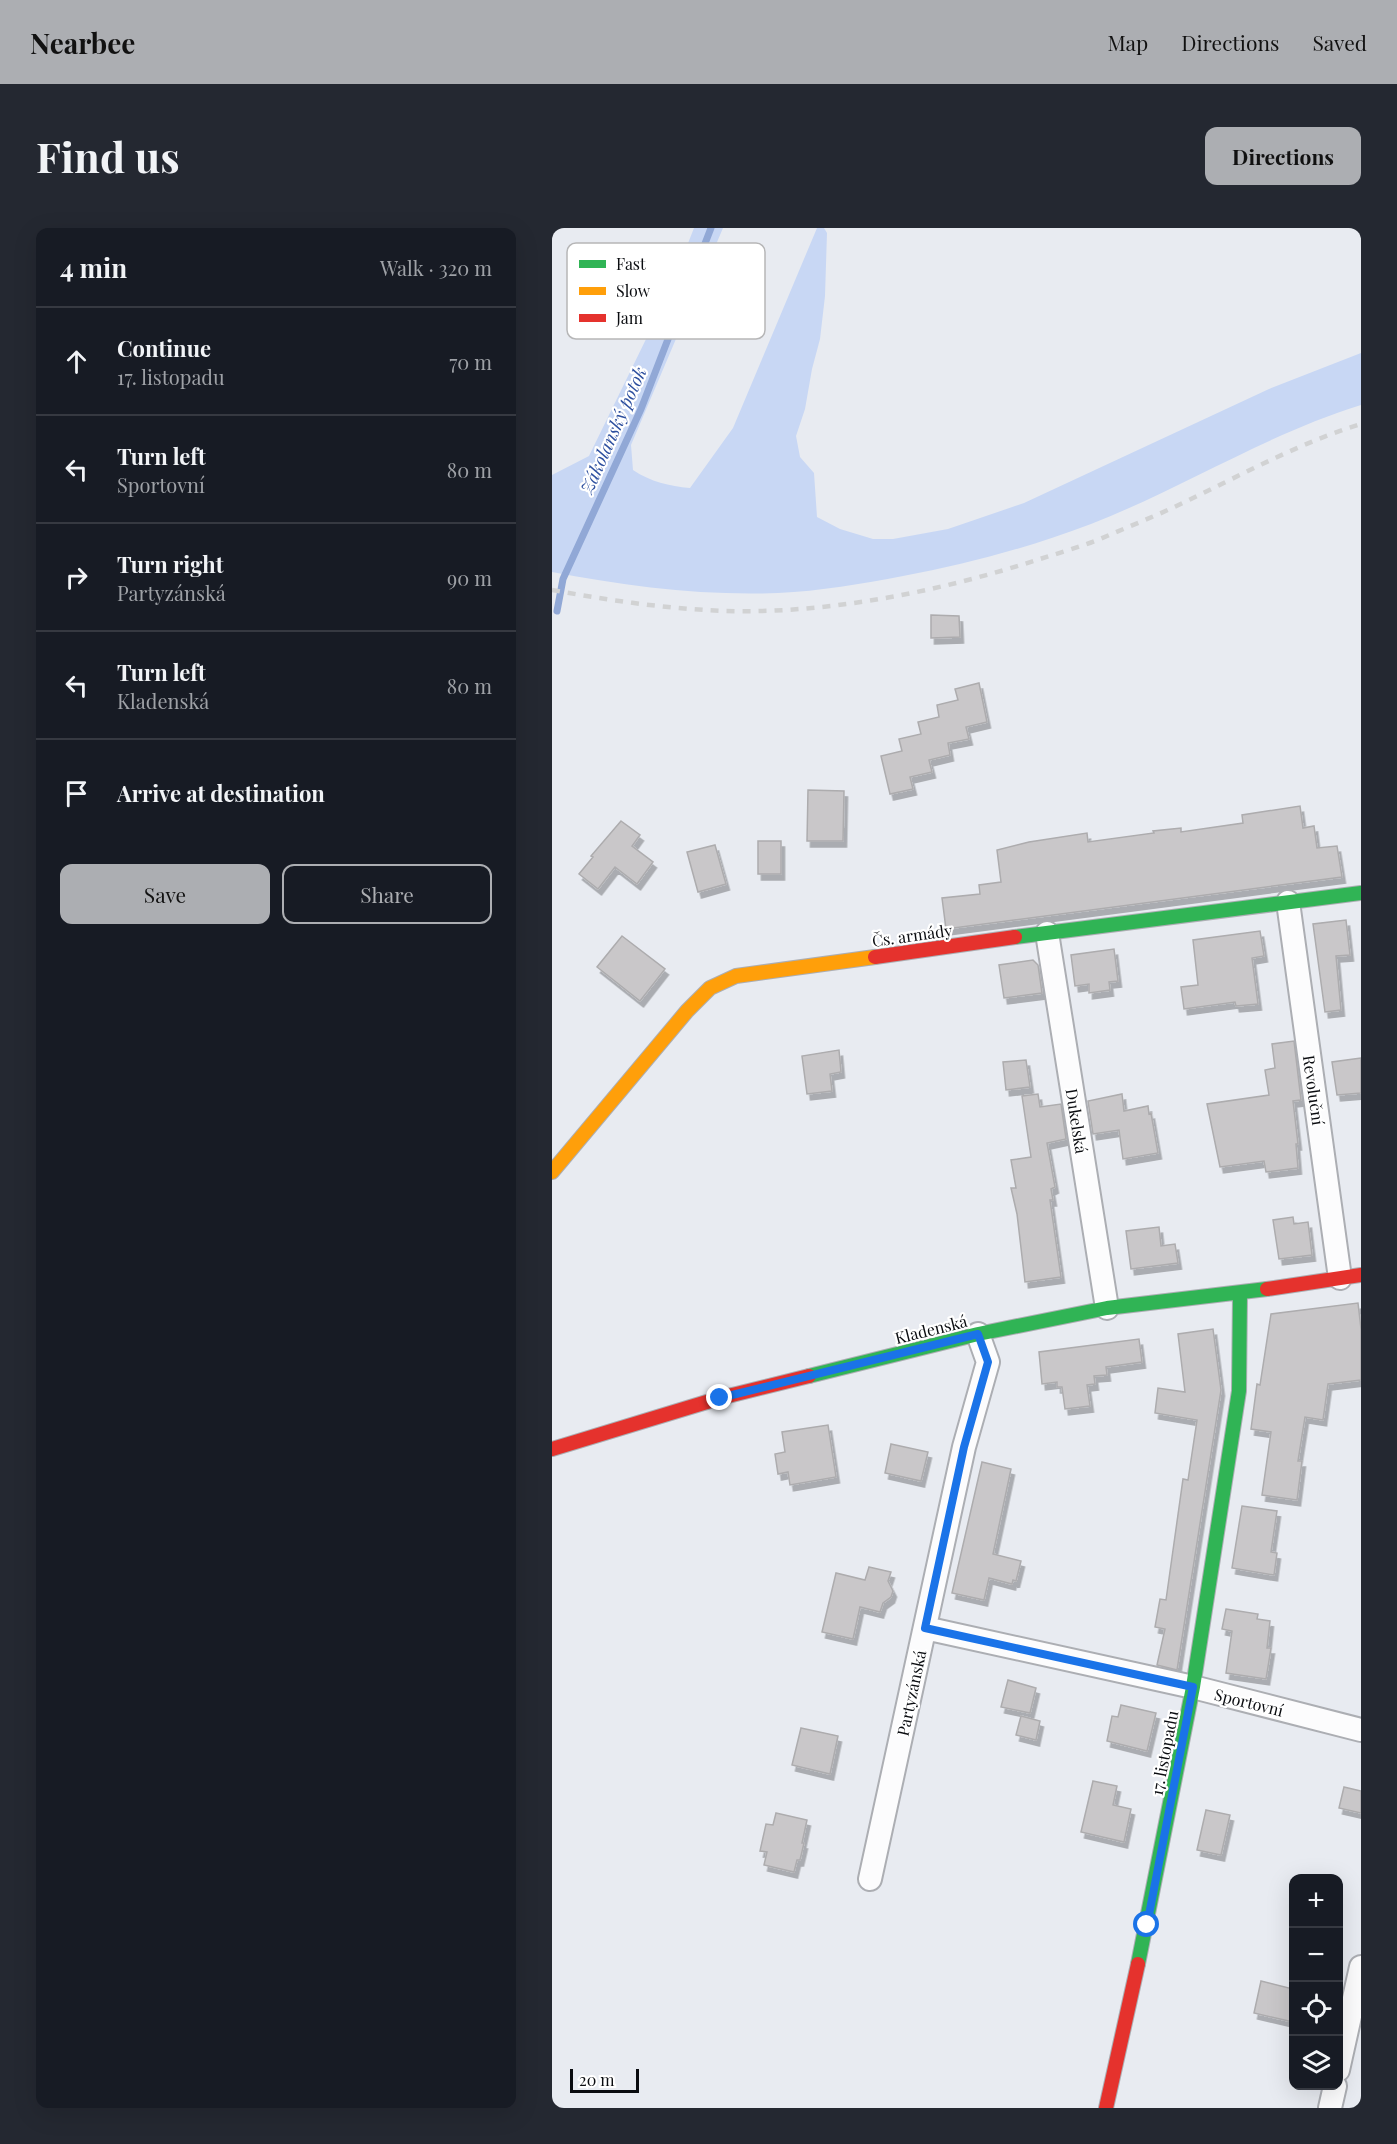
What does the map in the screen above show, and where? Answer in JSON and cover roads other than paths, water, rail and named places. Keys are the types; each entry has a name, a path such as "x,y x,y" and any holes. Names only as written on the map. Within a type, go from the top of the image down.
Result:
{"street":[{"name":"Čs. armády","path":"552,1172 687,1011 711,988 736,976 1361,893"},
{"name":"Revoluční","path":"1288,902 1351,1277"},
{"name":"Dukelská","path":"1047,933 1107,1308"},
{"name":"Kladenská","path":"552,1449 720,1398 978,1334 1107,1308 1240,1293 1351,1277"},
{"name":"17. listopadu","path":"1106,2108 1147,1925 1193,1687 1239,1391 1240,1293"},
{"name":"Partyzánská","path":"870,1879 964,1447 988,1362 978,1334"},
{"name":"Sportovní","path":"925,1628 1193,1687 1361,1730"},
{"path":"1343,2048 1361,1967"},
{"path":"1330,2108 1334,2090"}],"waterway":[{"name":"Zákolanský potok","path":"705,243 711,228"},
{"name":"Zákolanský potok","path":"557,611 563,579 641,409 668,339"}],"railway":[{"path":"552,590 667,607 747,611 832,606 917,592 1000,571 1092,542 1168,510 1296,449 1361,424"}]}
